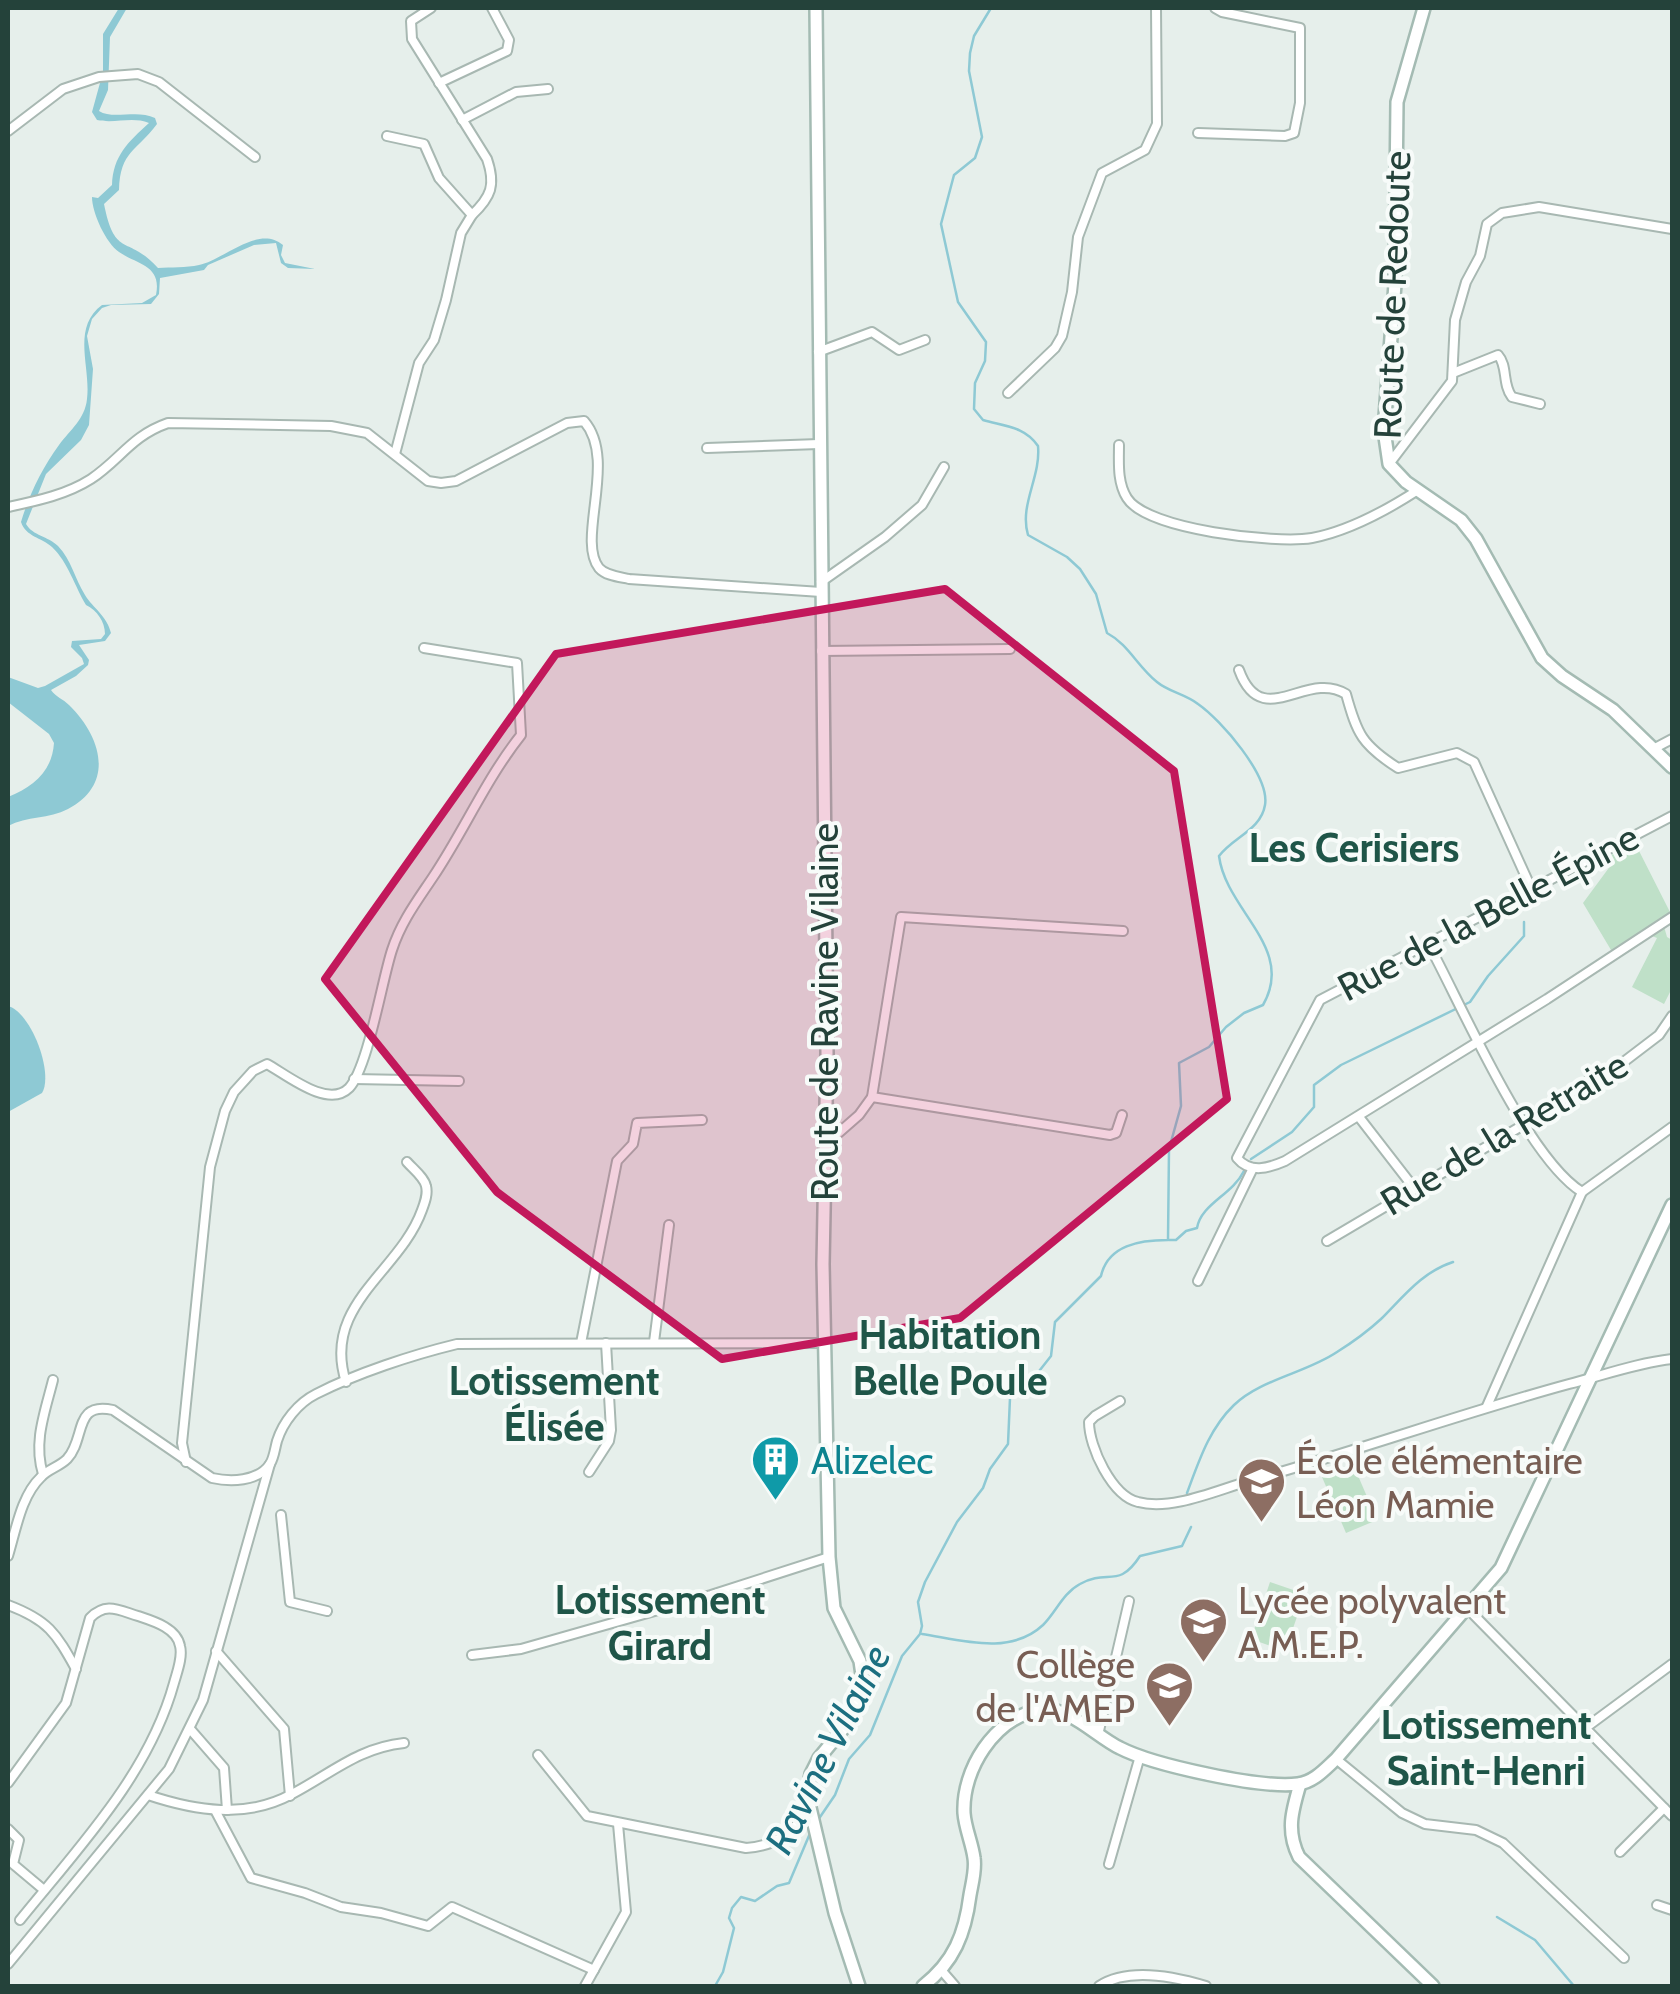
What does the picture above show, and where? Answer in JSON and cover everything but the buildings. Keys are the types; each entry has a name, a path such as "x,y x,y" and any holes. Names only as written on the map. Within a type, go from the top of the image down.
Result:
{"main road":[{"name":"Route de Ravine Vilaine","path":"816,8 829,1557 834,1608 860,1662 862,1675 852,1718 810,1774 807,1794 859,1986"},
{"name":"Route de Redoute","path":"1424,8 1397,102 1396,284 1384,430 1389,464 1462,520 1542,658 1613,710 1672,767"},
{"path":"923,1986 942,1971 955,1952 968,1913 974,1859 964,1812 966,1792 982,1751 1003,1727 1039,1710 1054,1710 1140,1756 1244,1780 1300,1784 1316,1777 1336,1759 1501,1568 1672,1206"},
{"path":"1300,1784 1291,1815 1291,1840 1299,1857 1433,1986"}],"street":[{"path":"395,454 419,363 434,340 446,300 460,233 488,198 492,178 487,160 410,33 411,21 432,8"},
{"path":"439,83 507,50 509,40 492,8"},
{"path":"1008,393 1055,348 1062,336 1078,237 1102,174 1146,150 1157,124 1156,8"},
{"path":"1198,133 1284,136 1294,133 1300,103 1300,28 1252,12 1214,8"},
{"path":"8,131 63,89 99,78 138,74 159,82 255,157"},
{"path":"462,120 516,92 548,89"},
{"path":"387,136 424,144 438,178 472,215"},
{"path":"1389,464 1448,388 1462,292 1480,256 1486,224 1494,216 1539,207 1672,229"},
{"path":"818,352 872,332 899,350 925,340"},
{"path":"1453,373 1498,355 1502,358 1504,383 1512,397 1540,404"},
{"path":"12,506 76,488 95,477 146,431 168,423 331,426 367,433 428,480 440,483 456,481 567,423 584,421 596,443 598,496 591,545 600,568 611,576 821,587 922,505 944,467"},
{"path":"707,448 819,444"},
{"path":"1119,445 1119,473 1128,501 1153,517 1211,532 1310,538 1389,509 1418,490"},
{"path":"186,1462 182,1443 210,1167 225,1110 234,1092 253,1071 267,1064 324,1095 338,1094 350,1087 392,948 412,904 433,877 496,767 521,735 517,663 424,648"},
{"path":"820,652 1010,649"},
{"path":"1238,670 1246,691 1258,698 1278,699 1320,687 1336,688 1346,694 1356,732 1374,753 1398,768 1456,753 1474,762 1531,888"},
{"path":"1655,748 1672,739"},
{"name":"Rue de la Belle Épine","path":"1254,1168 1237,1158 1239,1150 1320,1000 1672,816"},
{"path":"827,1143 872,1098 902,917 1123,930"},
{"path":"1198,1281 1254,1168 1270,1168 1285,1161 1359,1117 1672,917"},
{"path":"1429,944 1525,1124 1565,1182 1582,1192"},
{"name":"Rue de la Retraite","path":"1327,1242 1525,1124 1591,1079 1617,1067 1660,1035 1672,1016"},
{"path":"354,1079 459,1081"},
{"path":"872,1098 1110,1135 1116,1133 1122,1115"},
{"path":"1359,1117 1414,1188"},
{"path":"581,1343 617,1160 632,1144 637,1122 702,1120"},
{"path":"1487,1406 1582,1192 1672,1126"},
{"path":"346,1382 341,1346 356,1302 403,1248 426,1198 426,1185 407,1162"},
{"path":"654,1342 669,1225"},
{"path":"8,1964 169,1769 190,1730 203,1700 278,1436 301,1404 314,1394 457,1344 825,1342"},
{"path":"589,1472 609,1441 611,1430 606,1343"},
{"path":"1120,1401 1090,1422 1089,1429 1108,1478 1121,1493 1138,1502 1162,1503 1270,1476 1487,1406 1672,1359"},
{"path":"43,1474 38,1459 39,1438 53,1380"},
{"path":"8,1556 29,1491 43,1474 66,1461 86,1414 96,1408 113,1410 212,1478 232,1482 254,1476 270,1464"},
{"path":"281,1515 290,1602 327,1611"},
{"path":"472,1654 521,1649 829,1557"},
{"path":"1098,1735 1129,1601"},
{"path":"8,1605 34,1615 54,1630 76,1669"},
{"path":"1465,1606 1672,1816"},
{"path":"8,1783 66,1703 90,1618 99,1609 109,1607 156,1622 175,1635 181,1646 166,1712 146,1753 20,1920"},
{"path":"216,1651 284,1729 290,1796"},
{"path":"1584,1729 1672,1664"},
{"path":"190,1730 224,1768 227,1810"},
{"path":"148,1795 216,1812 264,1807 376,1746 404,1743"},
{"path":"538,1755 587,1816 618,1824 746,1848 767,1847 810,1814"},
{"path":"1109,1864 1140,1756"},
{"path":"1336,1759 1402,1813 1425,1824 1476,1830 1504,1842 1624,1958"},
{"path":"110,1805 130,1818"},
{"path":"1620,1852 1664,1808"},
{"path":"216,1812 251,1878 305,1892 341,1907 428,1926 452,1907 594,1970"},
{"path":"585,1986 626,1912 618,1824"},
{"path":"8,1830 19,1840 13,1864 44,1890"},
{"path":"1657,1905 1672,1910"},
{"path":"942,1971 956,1986"},
{"path":"1099,1986 1113,1977 1126,1975 1206,1986"}],"highlighted area":[{"path":"945,589 1174,771 1227,1099 960,1318 722,1359 497,1192 325,979 556,654"}],"green space":[{"path":"1635,843 1672,916 1663,923 1667,937 1672,940 1672,988 1664,1004 1632,987 1657,938 1647,934 1614,955 1583,903 1611,865 1607,857"},
{"path":"1353,1464 1377,1520 1346,1533 1322,1477"},
{"path":"1270,1582 1305,1594 1285,1651 1251,1639"}],"water":[{"path":"119,8 127,8 110,37 108,90 99,111 111,115 148,115 157,124 126,159 119,190 104,204 118,239 158,268 199,265 263,239 283,245 281,255 285,263 315,269 288,268 281,263 276,243 254,245 204,270 160,278 159,294 151,304 111,305 92,319 87,336 93,369 89,425 81,440 46,474 26,524 62,551 111,633 105,641 79,645 88,665 51,690 69,705 89,731 98,773 83,799 68,809 8,826 8,797 40,777 54,743 49,734 8,702 8,677 38,688 45,686 84,664 71,647 72,641 101,639 105,634 100,617 86,605 58,553 26,531 21,522 42,472 86,406 84,349 87,325 93,314 102,305 142,303 156,295 152,272 109,242 92,197 98,198 112,185 123,150 149,123 97,120 92,112 103,72 103,34"},
{"path":"8,1006 25,1019 32,1031 43,1058 45,1084 42,1093 8,1112"}],"waterway":[{"name":"Ravine Vilaine","path":"818,1820 835,1795 849,1759 870,1735 902,1656 920,1634 918,1602 925,1582 957,1522 983,1488 990,1469 1008,1444 1010,1398 1025,1389 1051,1356 1055,1322 1101,1276 1110,1257 1118,1251 1136,1243 1168,1240 1169,1149 1181,1106 1179,1063 1209,1047 1244,1013 1263,1005 1271,984 1271,965 1265,947 1233,894 1219,856 1262,814 1265,805 1260,779 1231,735 1208,712 1157,682 1107,633 1096,594 1080,569 1028,535 1026,513 1038,446 1020,431 983,420 974,409 975,383 985,361 986,342 958,302 941,224 954,175 975,158 982,137 969,71 970,53 974,36 991,8"},
{"name":"Ravine Vilaine","path":"1251,1159 1292,1132 1314,1107 1314,1085 1341,1065 1470,1002 1524,936 1524,922"},
{"name":"Ravine Vilaine","path":"1169,1240 1197,1228 1204,1212 1244,1171"},
{"path":"1187,1493 1211,1435 1234,1405 1257,1389 1343,1348 1423,1278 1453,1262"},
{"path":"922,1634 985,1643 1030,1635 1074,1588 1090,1580 1119,1576 1140,1556 1182,1546 1191,1527"},
{"name":"Ravine Vilaine","path":"715,1986 723,1972 734,1928 729,1918 732,1908 741,1897 755,1901 789,1883 811,1831"},
{"path":"1497,1917 1535,1940 1574,1986"}],"place":[{"name":"Alizelec","path":"776,1502"},
{"name":"École élémentaire Léon Mamie","path":"1261,1524"},
{"name":"Lycée polyvalent A.M.E.P.","path":"1203,1664"},
{"name":"Collège de l'AMEP","path":"1170,1728"}],"district":[{"name":"Les Cerisiers","path":"1354,847"},
{"name":"Habitation Belle Poule","path":"950,1357"},
{"name":"Lotissement Élisée","path":"554,1403"},
{"name":"Lotissement Girard","path":"660,1622"},
{"name":"Lotissement Saint-Henri","path":"1486,1747"}]}
